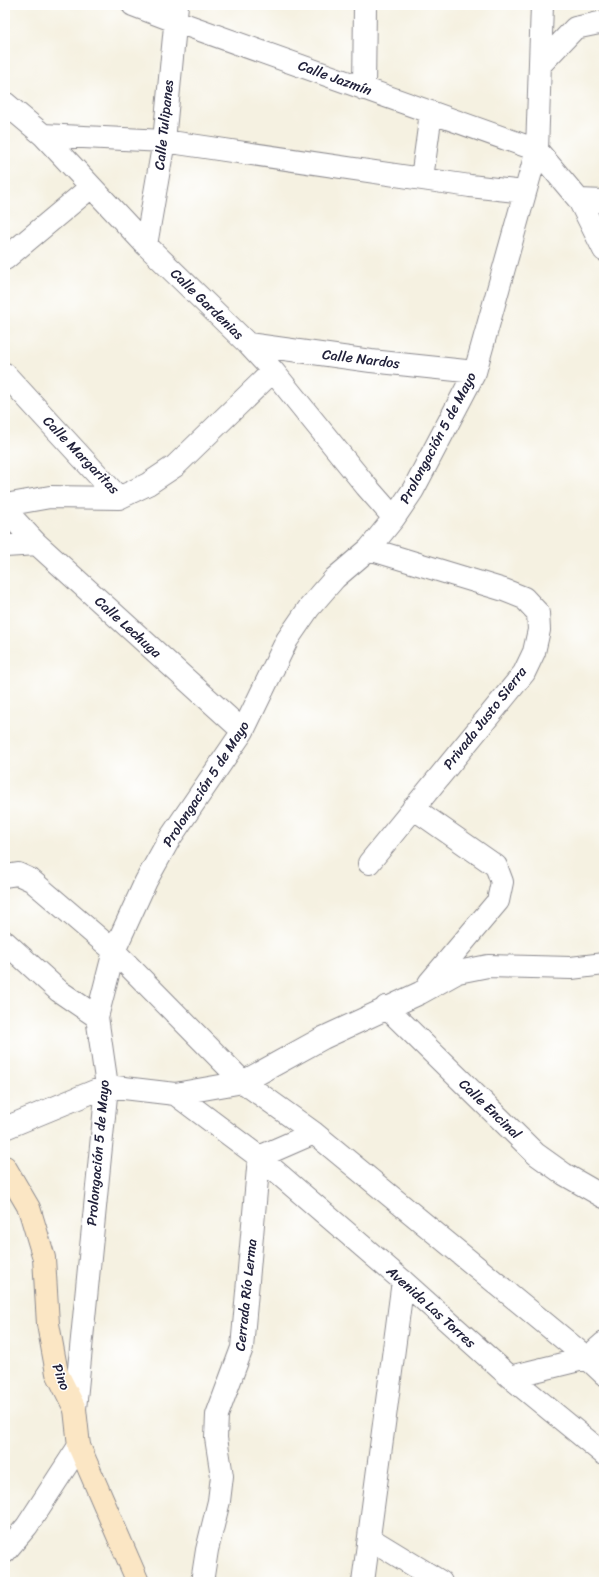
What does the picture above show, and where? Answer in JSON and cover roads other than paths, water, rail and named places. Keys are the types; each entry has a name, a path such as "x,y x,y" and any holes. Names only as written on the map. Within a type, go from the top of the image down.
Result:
{"street":[{"name":"Calle Jazmín","path":"133,5 176,13 364,89 537,150"},
{"path":"364,89 365,5"},
{"name":"Prolongación 5 de Mayo","path":"75,1410 107,1086 97,1017 114,951 146,881 170,838 242,731 287,640 309,608 335,578 369,550 414,490 475,372 524,192 537,150 542,5"},
{"name":"Calle Tulipanes","path":"146,245 164,141 176,13"},
{"path":"540,65 575,28 604,22"},
{"name":"Calle Gardenias","path":"5,103 43,135 146,245 248,344 273,371 366,486 394,518"},
{"path":"422,178 431,112"},
{"path":"43,135 164,141 470,186 524,192"},
{"path":"537,150 579,200 604,250"},
{"path":"5,259 91,187"},
{"path":"579,200 604,201"},
{"name":"Calle Nardos","path":"248,344 371,361 475,372"},
{"name":"Calle Margaritas","path":"5,374 119,498 148,484 175,466 273,371"},
{"path":"5,505 50,497 119,498"},
{"name":"Calle Lechuga","path":"5,510 37,544 242,731"},
{"path":"5,546 37,544"},
{"name":"Privada Justo Sierra","path":"369,550 504,590 524,598 538,613 539,630 534,652 524,673 369,863"},
{"path":"414,808 496,866 502,882 498,901 420,993"},
{"path":"5,876 18,874 31,880 114,951 242,1082 314,1133 587,1358 604,1374"},
{"path":"5,942 59,991 97,1017"},
{"path":"5,1128 107,1086 175,1094 242,1082 323,1038 386,1007 420,993 458,972 488,966 571,968 604,964"},
{"name":"Calle Encinal","path":"386,1007 536,1154 564,1174 604,1197"},
{"name":"Avenida Las Torres","path":"175,1094 259,1157 403,1281 510,1377 604,1454"},
{"path":"259,1157 314,1133"},
{"name":"Cerrada Río Lerma","path":"202,1582 207,1550 220,1501 222,1476 216,1438 217,1415 242,1348 259,1157"},
{"name":"Pino","path":"5,1167 29,1208 44,1258 48,1324 57,1373 75,1410 79,1446 138,1582"},
{"path":"363,1582 403,1281"},
{"path":"510,1377 587,1358 604,1343"},
{"path":"5,1552 27,1526 79,1446"},
{"path":"369,1538 441,1582"}]}
